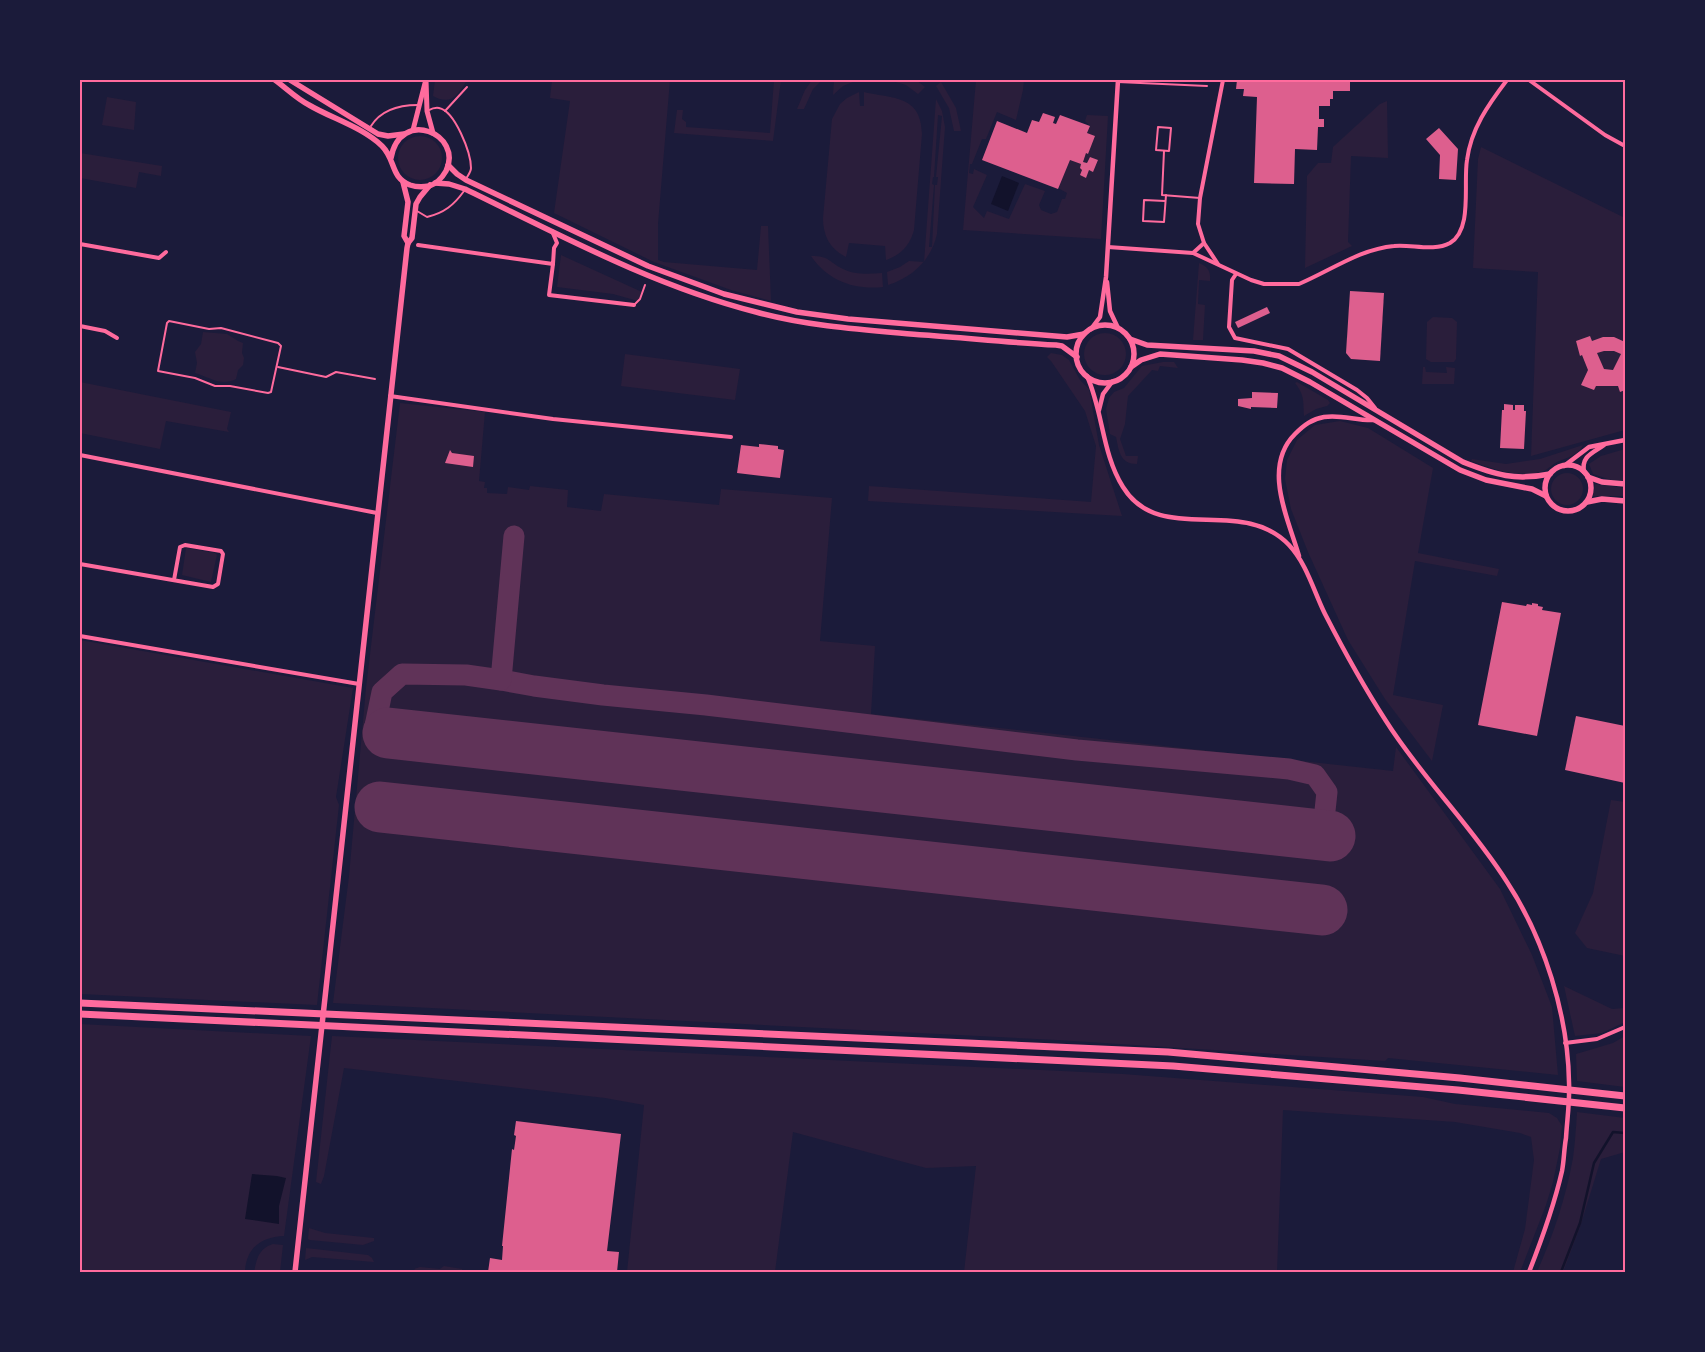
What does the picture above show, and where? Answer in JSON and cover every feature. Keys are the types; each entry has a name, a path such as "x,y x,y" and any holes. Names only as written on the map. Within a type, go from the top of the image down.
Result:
{"highway":[{"path":"80,1003 1168,1052 1460,1078 1625,1096"},
{"path":"80,1014 1173,1066 1458,1090 1625,1108"}],"main road":[{"path":"275,80 308,105 345,122 379,144 391,158"},
{"path":"290,80 383,135 404,134"},
{"path":"413,130 426,80 428,111 433,133"},
{"path":"403,182 422,187 442,178 448,165 449,156 441,138 427,130 413,130 404,134 397,141 393,149 391,158 393,168 403,182 408,202 404,236 408,243"},
{"path":"448,165 466,180 648,266 724,294 760,304 848,320 1067,337 1084,334"},
{"path":"294,1272 390,396 408,243 412,238 415,209 420,197 432,184 449,184 465,189 652,278 698,295 758,313 848,329 1056,345 1062,346 1077,357"},
{"path":"1546,496 1532,489 1486,480 1460,470 1300,376 1263,363 1160,354 1140,360 1126,374 1112,382 1103,383 1094,381 1082,371 1077,357 1080,341 1084,334 1091,329 1103,326 1118,328 1130,339 1147,345 1254,351 1279,356 1312,372 1464,462 1488,471 1516,478 1532,478 1550,474"},
{"path":"1130,339 1134,348 1134,358 1131,367"},
{"path":"1586,475 1591,487 1590,494 1586,502 1576,510 1562,510 1550,502 1546,496 1545,488 1550,474 1555,469 1564,466 1576,467 1586,475 1602,482 1625,484"},
{"path":"1586,502 1602,499 1625,501"}],"street":[{"path":"1218,264 1204,243 1198,224 1200,198 1223,80"},
{"path":"1108,247 1193,253 1236,274 1264,284 1299,284 1376,248 1395,246 1440,247 1449,244 1456,238 1464,223 1466,161 1472,138 1480,118 1507,80"},
{"path":"1529,80 1604,135 1625,146"},
{"path":"1091,329 1100,317 1106,277 1118,81"},
{"path":"552,231 557,243 554,248 549,295 634,306"},
{"path":"1193,253 1204,243"},
{"path":"80,244 159,258 166,252"},
{"path":"418,245 553,264"},
{"path":"1236,274 1232,280 1229,327 1235,338 1282,347 1294,352 1357,390 1367,398 1376,410"},
{"path":"1106,277 1110,311 1118,328"},
{"path":"80,326 105,331 117,338"},
{"path":"1087,376 1094,392 1116,477 1124,490 1141,506 1150,512 1165,517 1248,522 1272,530 1290,546 1300,560 1350,661 1388,724 1405,750 1492,859 1524,911 1550,972 1557,999 1570,1082 1562,1169 1540,1246 1528,1272"},
{"path":"1098,412 1104,394 1112,382"},
{"path":"390,396 570,421 730,437"},
{"path":"1300,560 1280,487 1278,468 1280,457 1291,438 1309,422 1323,417 1338,416 1363,421 1374,420"},
{"path":"1564,466 1585,449 1625,440"},
{"path":"1586,475 1584,465 1588,455 1605,444"},
{"path":"80,455 377,513"},
{"path":"80,564 213,587 218,584 222,551 185,544 180,547 174,580"},
{"path":"80,636 359,684"},
{"path":"1565,1043 1597,1039 1625,1027"}],"lane":[{"path":"1118,81 1207,86"},
{"path":"445,110 467,87"},
{"path":"369,128 376,118 391,110 400,106 419,105"},
{"path":"428,111 438,108 445,110 465,141 471,166 466,180"},
{"path":"1158,127 1171,128 1169,151 1164,151 1156,150 1158,127"},
{"path":"1164,151 1162,195 1200,198"},
{"path":"415,209 427,217 435,215 451,206 465,189"},
{"path":"1165,201 1144,200 1144,221 1164,222 1166,195"},
{"path":"634,306 640,299 645,285"},
{"path":"169,321 209,329 221,328 278,343 281,346 278,367 271,392 268,393 230,386 215,386 195,378 158,371 167,323 169,321"},
{"path":"278,367 326,377 336,372 375,379"}],"shaded area":[{"path":"435,80 467,80 457,94 445,100 433,96"},
{"path":"552,80 670,80 658,224 658,260 757,270 761,226 768,226 771,301 731,290 654,262 554,213 570,101 550,98"},
{"path":"774,80 781,80 773,141 674,133 677,110 683,110 682,119 686,122 686,127 770,133"},
{"path":"812,80 822,80 813,89 804,109 797,109 805,90"},
{"path":"834,80 858,80 843,86 833,95"},
{"path":"889,80 916,80 925,87 918,94 906,85"},
{"path":"976,80 1024,80 1016,120 997,112 986,139 982,139 972,164 970,164 969,173 973,174 974,169 987,175 973,207 984,218 987,211 1009,219 1025,184 1045,191 1039,205 1041,210 1051,214 1057,212 1062,199 1065,199 1067,193 1058,188 1070,160 1081,164 1080,168 1082,170 1080,175 1086,178 1089,170 1093,171 1098,161 1090,157 1087,163 1083,162 1095,136 1087,133 1090,126 1085,121 1087,115 1108,116 1101,239 963,230"},
{"path":"941,82 956,108 961,131 954,131 949,108 936,86"},
{"path":"859,92 860,106 864,106 864,92 895,98 911,105 917,112 920,121 922,134 914,230 904,249 886,260 885,246 849,243 846,257 840,254 828,241 823,225 832,119 840,104"},
{"path":"107,97 136,102 134,130 102,125"},
{"path":"936,99 942,111 945,127 937,234 934,243 930,252 924,261","holes":["938,115 942,116 936,177 938,177 937,185 935,185 932,247 929,247"]},
{"path":"1387,101 1388,158 1351,156 1348,242 1352,246 1305,268 1307,176 1318,163 1331,163 1333,147 1380,104"},
{"path":"424,136 436,142 441,149 441,167 436,174 429,179 416,180 408,177 401,170 398,154 401,146 408,139"},
{"path":"1481,147 1625,218 1625,430 1531,456 1538,272 1473,268 1478,159"},
{"path":"80,153 162,166 161,176 139,172 136,188 80,178"},
{"path":"1002,176 1019,183 1008,211 991,204"},
{"path":"561,255 642,292 638,301 613,294 557,287"},
{"path":"811,256 825,258 852,272 882,273 883,287 862,287 843,282 825,272"},
{"path":"909,261 923,262 913,272 888,285 887,272"},
{"path":"1199,263 1208,270 1210,281 1199,280 1198,304 1205,305 1203,340 1193,340"},
{"path":"1433,317 1452,318 1457,322 1456,359 1454,362 1431,362 1426,359 1427,322"},
{"path":"203,332 227,334 243,343 243,365 238,370 236,379 220,382 195,373 197,363 195,352 201,344"},
{"path":"1105,333 1120,339 1126,354 1120,369 1105,375 1090,369 1084,354 1090,339"},
{"path":"1051,353 1062,355 1069,360 1080,380 1089,389 1099,445 1122,516 868,501 869,486 1091,502 1096,446 1085,411 1047,357"},
{"path":"625,354 740,369 735,400 621,386"},
{"path":"1174,362 1178,368 1160,366 1158,371 1152,370 1128,396 1125,424 1120,439 1126,456 1138,456 1137,464 1127,462 1119,452 1116,437 1110,434 1106,409 1109,398 1114,392 1124,388 1142,366"},
{"path":"1423,367 1425,367 1426,372 1447,373 1446,367 1455,368 1454,384 1422,384"},
{"path":"80,382 231,412 227,429 229,432 166,421 160,449 80,433"},
{"path":"1297,382 1330,403 1304,416 1303,399 1295,383"},
{"path":"400,403 485,412 479,481 485,482 484,488 487,488 487,493 507,494 508,487 529,490 530,486 568,490 567,507 601,511 604,494 719,505 721,489 832,498 820,641 875,646 871,714 1393,771 1396,747 1500,889 1532,955 1552,1007 1558,1075 1388,1058 1385,1061 1057,1040 333,1003 349,876 366,688"},
{"path":"1340,421 1368,428 1433,468 1418,553 1499,569 1497,576 1415,561 1393,695 1443,705 1432,761 1385,699 1348,640 1308,552 1291,509 1285,479 1287,460 1297,440 1315,425"},
{"path":"1583,445 1572,456 1557,462 1545,470 1531,474 1505,472 1471,461 1472,459 1506,464 1540,459"},
{"path":"1625,449 1625,482 1614,481 1593,474 1589,464 1601,456"},
{"path":"1567,473 1573,474 1578,478 1582,483 1582,495 1578,500 1573,504 1567,505 1561,504 1556,500 1552,495 1551,489 1552,483 1556,478 1561,474"},
{"path":"1595,484 1625,488 1625,496 1593,496"},
{"path":"186,548 215,553 217,555 211,582 182,575"},
{"path":"80,640 353,688 336,797 339,805 317,1005 80,994"},
{"path":"1611,800 1625,802 1625,956 1587,948 1575,933 1593,893"},
{"path":"1564,986 1612,1009 1625,1008 1625,1022 1602,1033 1575,1036"},
{"path":"80,1024 311,1036 284,1236 268,1239 256,1245 248,1256 245,1272 80,1272"},
{"path":"332,1036 1123,1074 1423,1097 1455,1104 1549,1113 1557,1118 1562,1126 1560,1148 1553,1182 1520,1272 1513,1272 1525,1229 1534,1160 1531,1137 1520,1133 1455,1122 1283,1110 1277,1272 964,1272 976,1166 926,1168 793,1132 775,1272 627,1272 644,1105 605,1098 344,1068 321,1184 316,1182"},
{"path":"1625,1036 1625,1087 1577,1081 1576,1054 1613,1043"},
{"path":"1577,1112 1625,1118 1625,1152 1601,1159 1580,1227 1563,1272 1537,1272 1554,1230 1567,1187 1573,1158"},
{"path":"252,1174 286,1178 279,1206 279,1224 245,1219"},
{"path":"309,1228 325,1233 374,1238 374,1241 363,1245 310,1240 308,1239"},
{"path":"273,1244 283,1245 280,1272 254,1272 261,1252"},
{"path":"306,1248 368,1255 374,1262 312,1257 305,1260"},
{"path":"444,1266 462,1269 463,1272 418,1272 414,1269 420,1267 440,1269"}],"building":[{"path":"1237,80 1350,80 1350,91 1333,91 1333,99 1330,99 1330,106 1319,106 1319,119 1324,119 1324,127 1318,127 1317,150 1295,149 1294,184 1254,183 1257,97 1243,96 1244,89 1236,89"},
{"path":"1043,113 1055,117 1053,123 1056,124 1060,115 1090,126 1087,133 1095,136 1083,162 1087,163 1090,157 1098,160 1093,172 1089,170 1086,178 1080,175 1082,170 1080,168 1081,164 1070,160 1058,189 982,160 997,121 1027,133 1032,120 1039,122"},
{"path":"1439,128 1458,149 1456,180 1439,179 1440,155 1426,139"},
{"path":"1350,291 1384,293 1380,361 1351,359 1346,353"},
{"path":"1267,307 1270,313 1238,328 1235,322"},
{"path":"1590,336 1592,341 1603,337 1614,337 1625,342 1625,390 1620,392 1618,386 1596,386 1594,390 1581,385 1588,370 1582,355 1580,356 1576,341","holes":["1614,351 1621,354 1613,370 1604,369 1597,353"]},
{"path":"1252,392 1278,393 1277,408 1251,407 1251,409 1238,406 1238,399 1252,398"},
{"path":"1504,404 1513,405 1513,410 1515,410 1515,405 1524,405 1524,411 1526,411 1524,449 1500,448"},
{"path":"759,444 778,446 778,449 784,450 780,478 737,473 741,445 759,447"},
{"path":"450,450 452,453 474,456 473,467 445,463"},
{"path":"1502,602 1526,606 1527,604 1532,605 1532,603 1538,604 1538,606 1543,607 1542,610 1561,613 1537,736 1478,725"},
{"path":"1576,716 1625,726 1625,783 1565,770"},
{"path":"516,1121 621,1134 607,1251 619,1252 617,1272 488,1272 490,1258 502,1260 512,1149 514,1150 516,1136 514,1135"}],"waterway":[{"path":"1561,1272 1580,1223 1594,1163 1613,1132 1625,1133"}],"taxiway":[{"path":"375,726 382,692 402,674 466,675 501,680 514,536"},
{"path":"501,680 603,695 706,705 1077,750 1289,769 1315,775 1327,792 1323,829"}],"runway":[{"path":"388,733 1330,836"},
{"path":"380,807 1322,910"}]}
